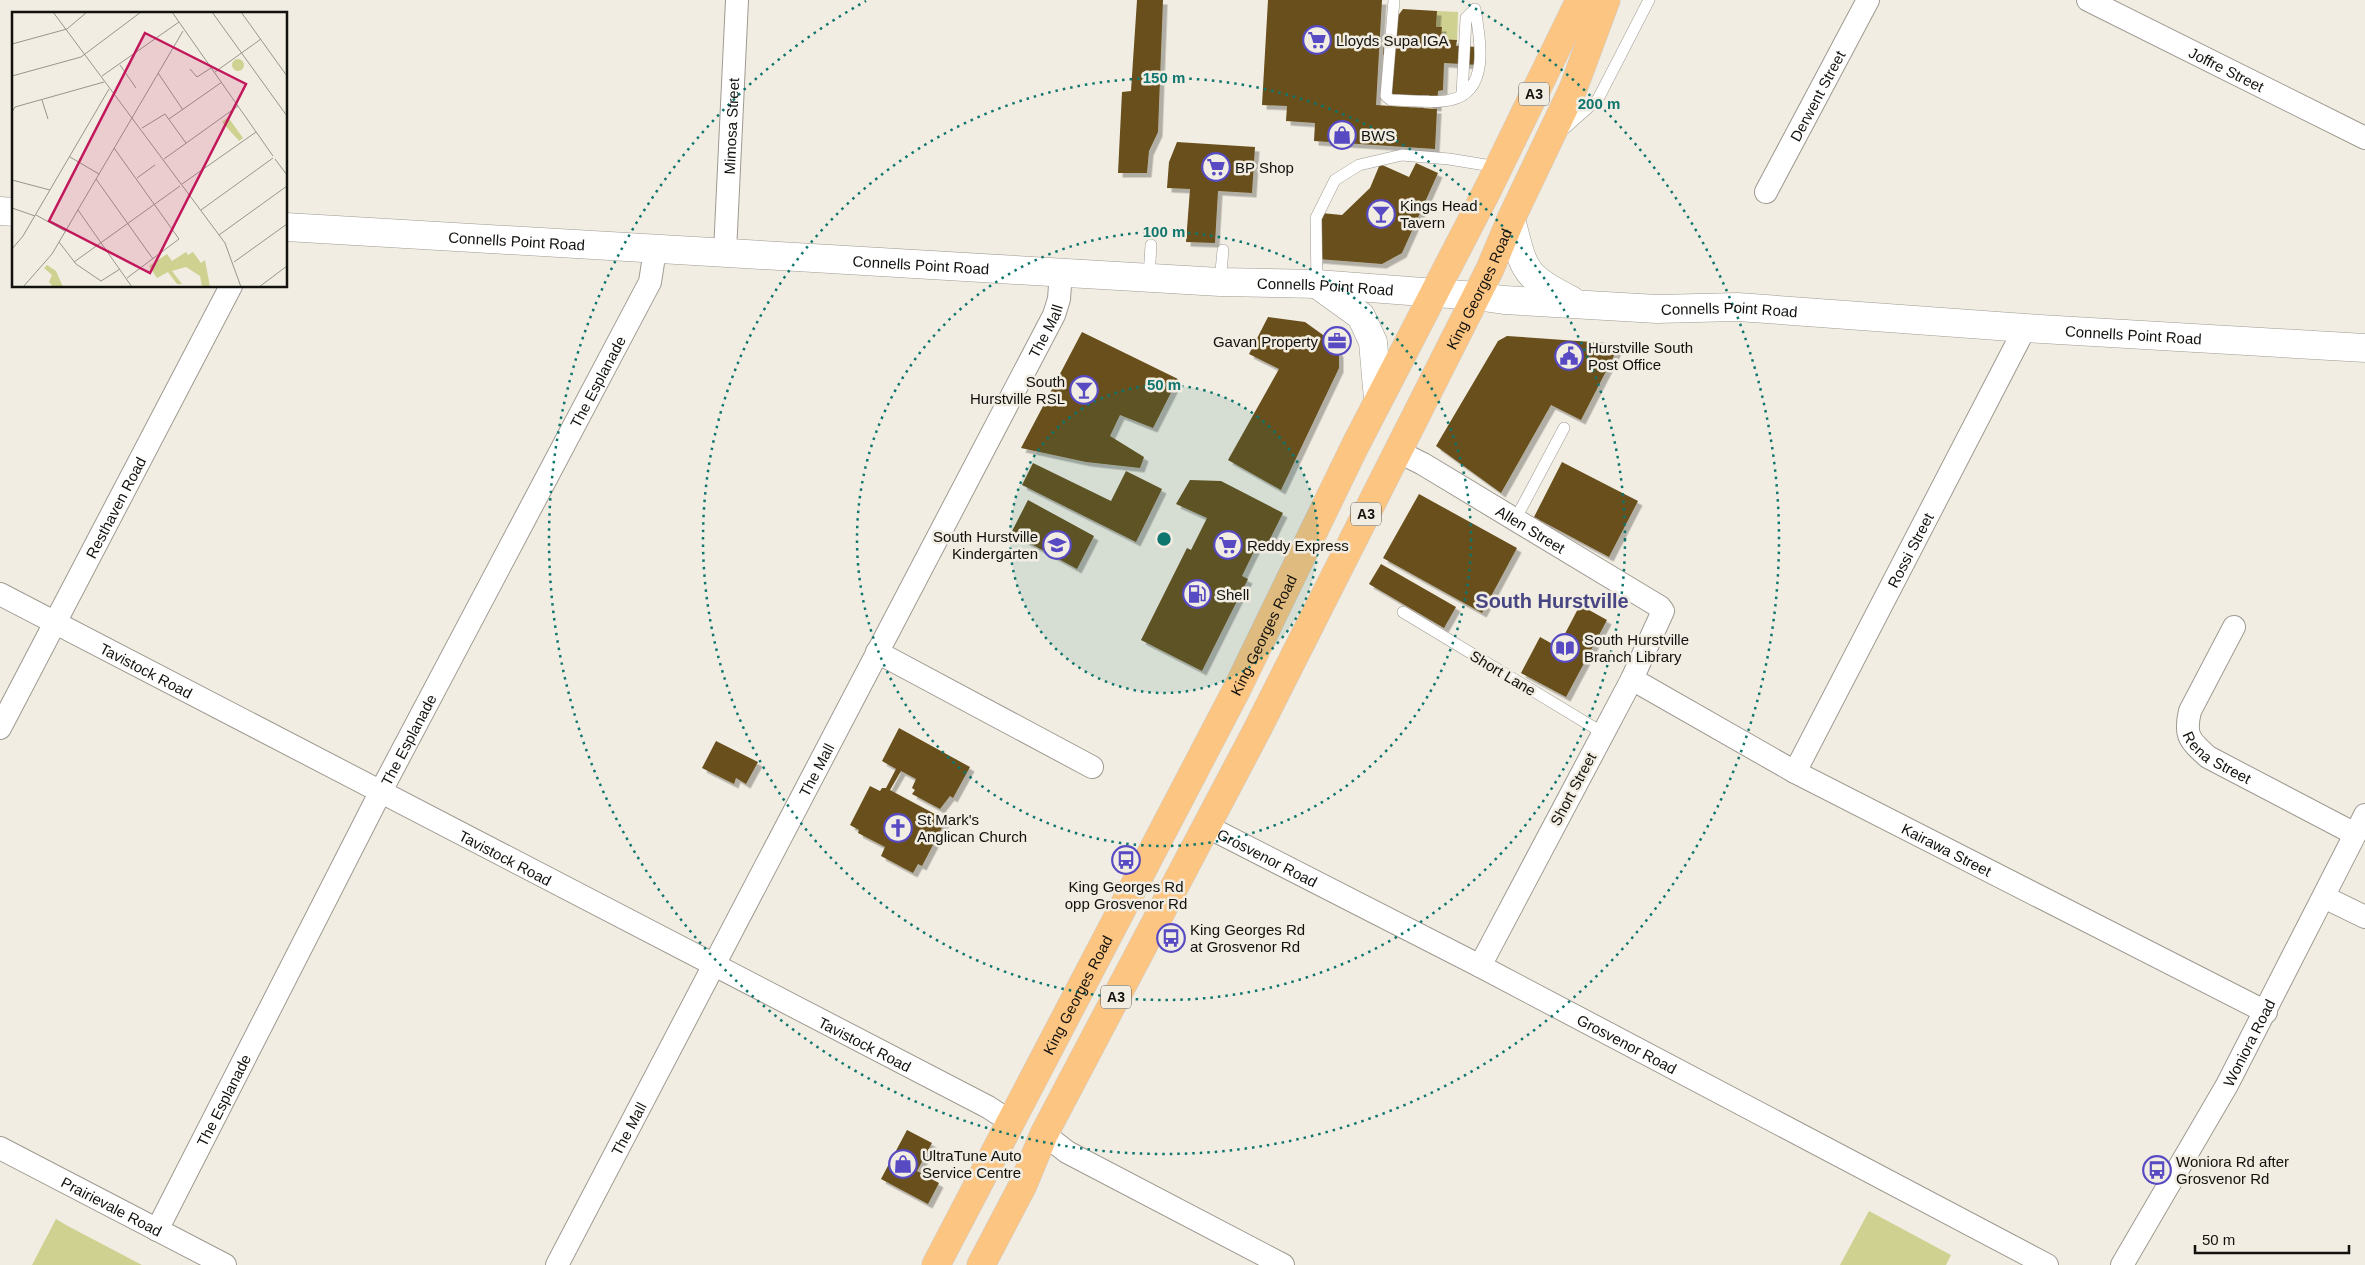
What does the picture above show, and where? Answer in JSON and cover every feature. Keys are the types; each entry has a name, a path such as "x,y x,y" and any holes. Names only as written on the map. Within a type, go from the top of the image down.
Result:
{"highway":[{"name":"King Georges Road","path":"936,1265 1237,689 1378,399 1498,166 1580,0"},
{"name":"King Georges Road","path":"982,1265 1023,1185 1044,1134 1206,826 1476,296 1573,89 1606,0"}],"street":[{"name":"Mimosa Street","path":"724,252 737,0"},
{"name":"Derwent Street","path":"1766,192 1868,0"},
{"name":"Joffre Street","path":"2088,0 2365,138"},
{"path":"1511,220 1524,266 1545,288 1576,303"},
{"name":"Connells Point Road","path":"288,227 655,250 724,252 1060,271 1220,282 1317,284 1434,292 1504,300 1657,309 1738,307 2025,328 2365,348"},
{"name":"The Esplanade","path":"157,1230 381,791 650,282 655,250"},
{"name":"The Mall","path":"558,1265 1054,315 1059,299 1060,271"},
{"path":"1317,284 1361,316 1364,321 1374,342 1378,399"},
{"name":"Resthaven Road","path":"0,728 230,288"},
{"name":"Rossi Street","path":"1795,772 2025,328"},
{"name":"Allen Street","path":"1397,452 1423,464 1660,607 1663,611"},
{"name":"Tavistock Road","path":"0,594 381,791 713,967 988,1107 1011,1122"},
{"name":"Short Street","path":"1480,966 1632,679 1663,611"},
{"name":"Rena Street","path":"2234,627 2190,711 2187,724 2191,742 2208,757 2360,824"},
{"path":"877,652 1092,767"},
{"name":"Kairawa Street","path":"1632,679 1795,772 2266,1012"},
{"name":"Woniora Road","path":"2122,1265 2199,1135 2266,1012 2360,824"},
{"name":"Grosvenor Road","path":"1206,826 1480,966 2047,1265"},
{"path":"2324,897 2365,917"},
{"path":"1044,1134 1067,1152 1283,1265"},
{"name":"Prairievale Road","path":"0,1148 225,1265"}],"lane":[{"path":"1394,0 1386,96 1391,100 1449,101 1462,95 1472,84 1480,64 1481,46 1475,9 1466,18 1462,95"},
{"path":"1545,146 1598,99 1649,0"},
{"path":"1317,284 1316,218 1335,180 1359,165 1402,155 1498,166"},
{"path":"1149,277 1151,245"},
{"path":"1220,282 1223,250"},
{"path":"1515,520 1564,428"},
{"name":"Short Lane","path":"1402,612 1603,733"}],"green space":[{"path":"1437,11 1458,12 1457,40 1441,39 1442,27 1436,27"},
{"path":"1869,1211 1951,1255 1946,1265 1840,1265"},
{"path":"56,1219 66,1225 142,1265 32,1265"}],"building":[{"path":"1137,0 1163,0 1158,132 1149,151 1147,173 1118,173 1122,92 1131,91"},
{"path":"1268,0 1382,0 1376,105 1437,109 1435,149 1314,141 1315,123 1286,121 1287,106 1262,105"},
{"path":"1403,9 1437,11 1436,27 1442,27 1441,39 1457,40 1456,46 1479,47 1478,65 1444,63 1443,90 1438,91 1437,107 1428,106 1429,95 1420,95 1419,106 1408,106 1409,95 1391,94 1393,55 1383,55 1384,41 1395,42 1397,17"},
{"path":"1177,142 1255,147 1252,193 1218,191 1215,243 1186,242 1190,189 1167,188 1169,162"},
{"name":"Kings Head Tavern","path":"1416,163 1438,173 1402,253 1382,264 1318,259 1321,213 1342,215 1370,188 1380,164 1409,177"},
{"path":"1268,317 1305,322 1330,340 1339,353 1339,368 1281,490 1228,460 1279,369 1249,354"},
{"path":"1082,332 1178,379 1153,428 1120,415 1110,436 1144,457 1140,468 1086,462 1021,448"},
{"path":"1507,336 1620,344 1581,420 1551,405 1501,493 1436,446 1498,341"},
{"path":"1562,462 1638,501 1609,557 1534,517"},
{"path":"1033,463 1111,501 1126,471 1162,489 1136,542 1022,485"},
{"path":"1190,480 1221,481 1283,513 1266,547 1258,543 1242,576 1248,579 1202,671 1141,640 1187,548 1191,550 1207,518 1176,504"},
{"path":"1419,494 1517,548 1482,613 1383,558"},
{"path":"1028,500 1094,536 1077,569 1011,533"},
{"path":"1381,564 1456,607 1444,628 1369,584"},
{"path":"1580,605 1607,620 1566,697 1521,673 1540,637 1558,647"},
{"path":"899,728 970,767 953,798 950,796 940,809 912,794 915,790 912,788 916,779 901,771 890,790 946,820 922,866 918,864 913,873 881,856 885,847 858,833 859,830 850,825 870,786 880,791 882,788 886,788 896,769 882,761"},
{"path":"716,741 758,762 746,784 736,778 734,784 702,768"},
{"path":"907,1130 932,1143 917,1171 939,1183 928,1204 881,1179"}],"place":[{"name":"Lloyds Supa IGA","path":"1317,40"},
{"name":"BWS","path":"1342,135"},
{"name":"BP Shop","path":"1216,167"},
{"name":"Kings Head Tavern","path":"1381,214"},
{"name":"Gavan Property","path":"1337,341"},
{"name":"Hurstville South Post Office","path":"1569,356"},
{"name":"South Hurstville RSL","path":"1084,390"},
{"name":"South Hurstville Kindergarten","path":"1057,545"},
{"name":"Reddy Express","path":"1228,545"},
{"name":"Shell","path":"1197,594"},
{"name":"South Hurstville Branch Library","path":"1565,648"},
{"name":"St Mark's Anglican Church","path":"898,828"},
{"name":"King Georges Rd opp Grosvenor Rd","path":"1126,860"},
{"name":"King Georges Rd at Grosvenor Rd","path":"1171,938"},
{"name":"UltraTune Auto Service Centre","path":"903,1164"},
{"name":"Woniora Rd after Grosvenor Rd","path":"2157,1170"}],"district":[{"name":"South Hurstville","path":"1552,601"}]}
